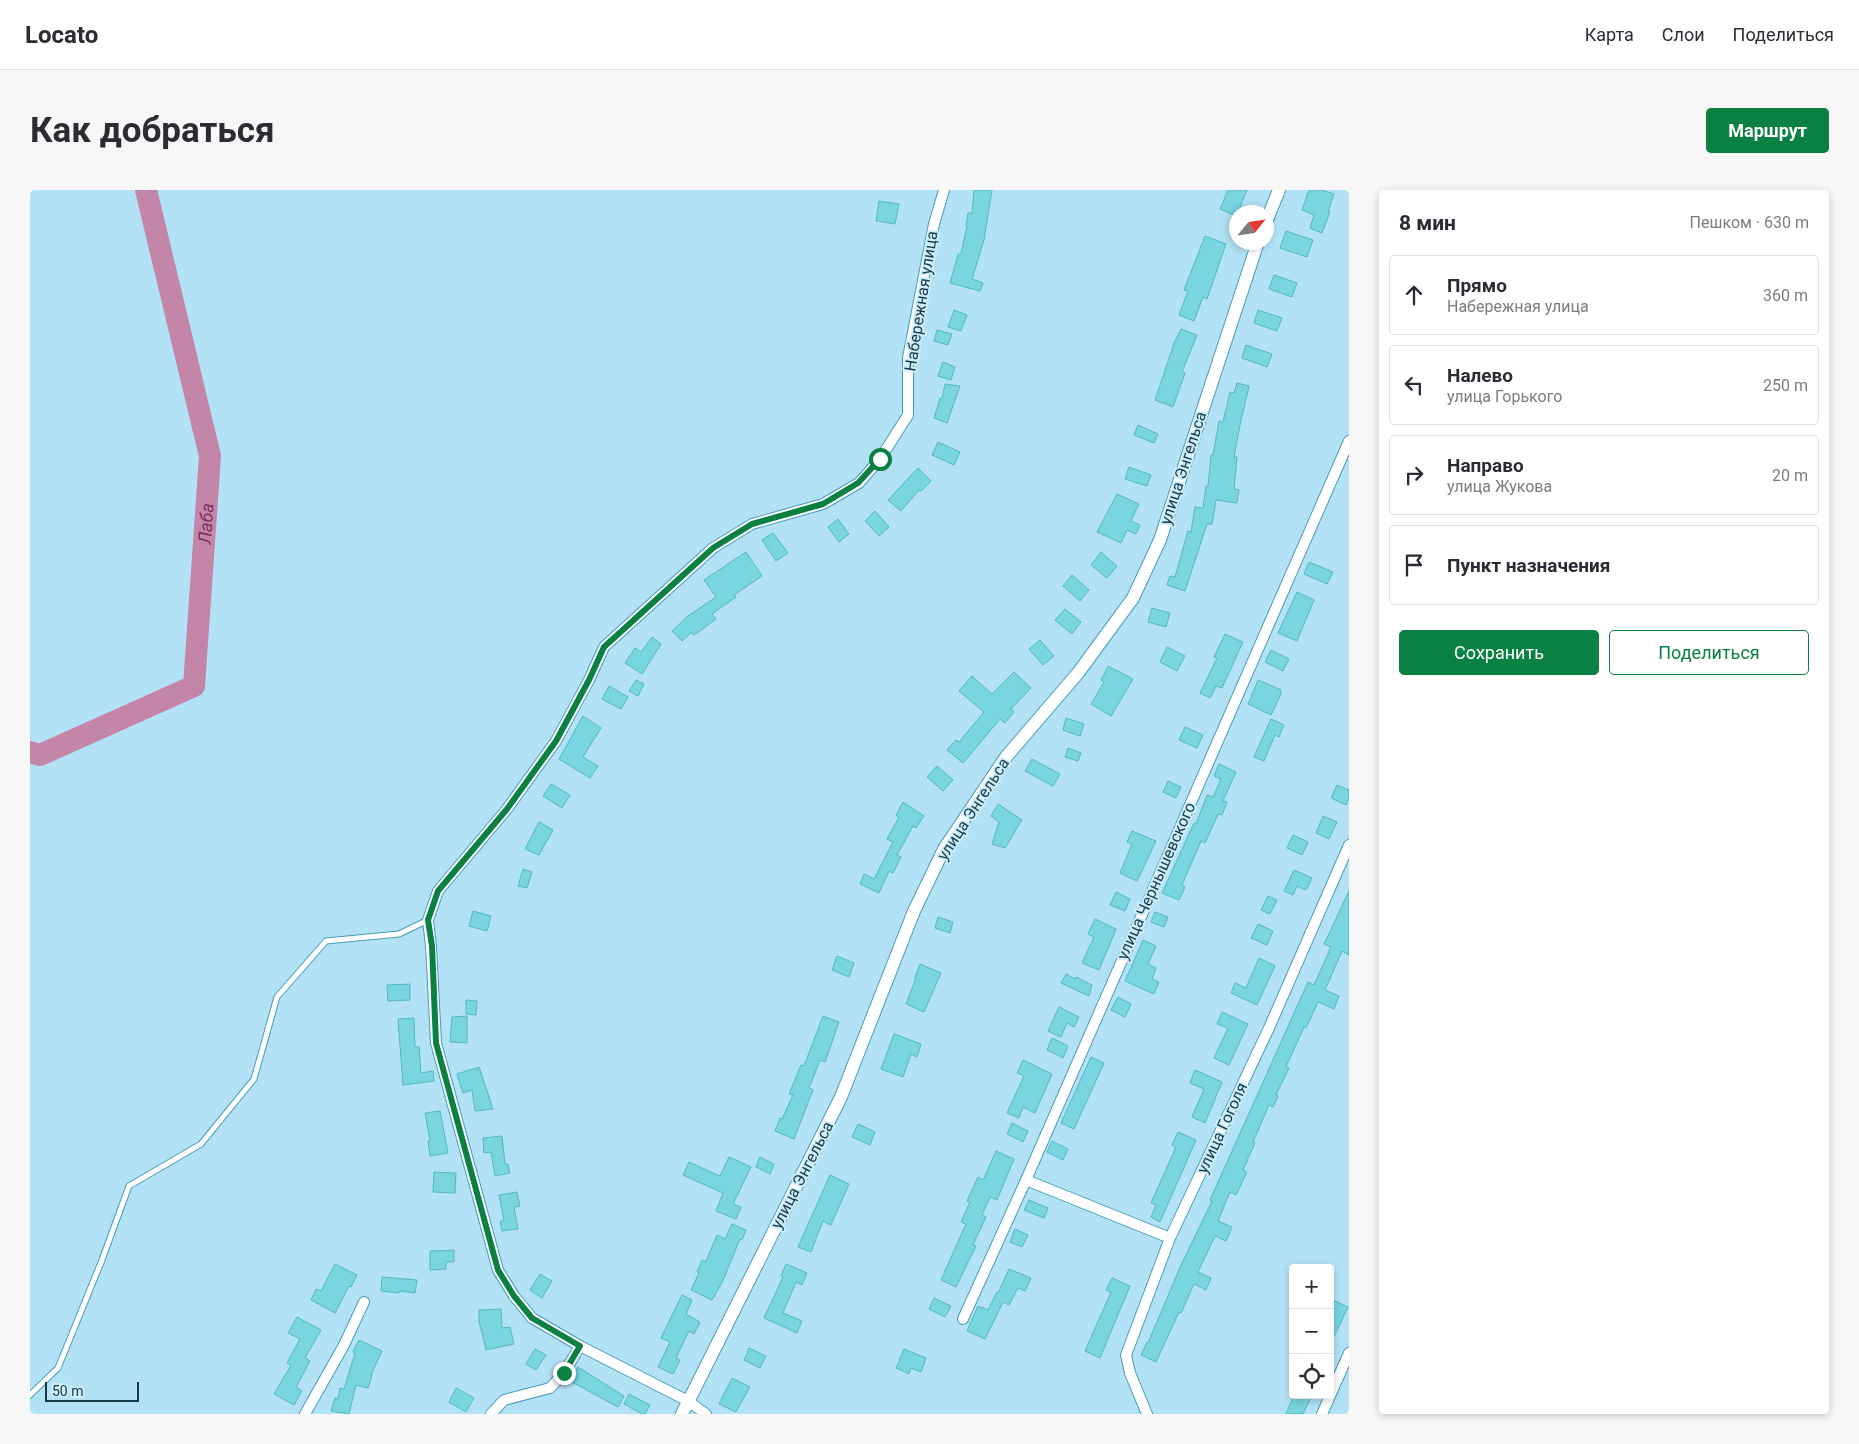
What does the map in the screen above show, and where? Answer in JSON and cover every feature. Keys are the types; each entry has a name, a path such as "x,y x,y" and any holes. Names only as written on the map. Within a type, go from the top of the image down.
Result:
{"street":[{"name":"Набережная улица","path":"428,920 438,891 507,809 556,741 589,680 604,647 713,548 752,524 823,504 858,483 880,459 908,415 908,358 934,224 944,190"},
{"path":"1273,205 1279,190"},
{"name":"улица Энгельса","path":"682,1414 841,1097 914,911 944,849 1006,757 1078,673 1133,598 1160,540 1255,250"},
{"name":"улица Чернышевского","path":"963,1320 1349,441"},
{"name":"улица Гоголя","path":"1147,1414 1130,1373 1126,1355 1170,1238 1269,1028 1349,845"},
{"path":"428,920 432,946 436,1043 498,1270 514,1296 532,1318 580,1346 688,1401 706,1414"},
{"path":"1026,1180 1170,1238"},
{"path":"305,1414 344,1345 364,1302"},
{"path":"491,1414 504,1400 550,1388 564,1373 580,1346"},
{"path":"1322,1414 1349,1353"}],"lane":[{"path":"30,1395 58,1368 102,1260 129,1186 201,1144 254,1079 278,997 326,941 399,934 428,920"}],"building":[{"path":"974,190 992,190 984,240 972,279 983,283 980,291 950,283 958,254 961,254 968,213 972,213"},
{"path":"1228,190 1247,190 1241,205 1229,205 1229,213 1220,209"},
{"path":"1309,190 1322,190 1334,194 1322,233 1310,228 1314,215 1302,210"},
{"path":"879,201 899,204 895,224 876,221"},
{"path":"1286,231 1313,240 1307,257 1280,248"},
{"path":"1205,236 1226,244 1207,299 1203,297 1194,321 1179,315 1188,291 1184,290"},
{"path":"1274,275 1297,283 1292,297 1269,289"},
{"path":"954,310 967,315 961,331 948,327"},
{"path":"1258,310 1282,318 1277,331 1254,323"},
{"path":"1181,329 1197,335 1182,372 1185,373 1173,407 1155,400 1174,343"},
{"path":"937,330 952,334 948,345 934,341"},
{"path":"1246,345 1272,354 1267,367 1242,358"},
{"path":"943,362 955,367 951,380 938,376"},
{"path":"1237,383 1249,386 1234,457 1237,457 1234,489 1239,490 1237,503 1216,500 1212,524 1207,524 1185,591 1167,585 1170,576 1175,577 1188,531 1191,532 1195,507 1203,508 1206,486 1208,486 1211,455 1213,455 1219,421 1223,422 1230,392 1234,393"},
{"path":"945,384 960,386 947,423 934,418 940,398 942,399"},
{"path":"1138,425 1158,434 1154,443 1134,435"},
{"path":"938,442 960,452 954,465 932,455"},
{"path":"1129,467 1151,475 1147,486 1125,479"},
{"path":"918,468 931,481 921,491 919,490 901,511 888,500"},
{"path":"1117,494 1139,504 1131,521 1140,525 1136,534 1127,530 1121,543 1097,532"},
{"path":"875,511 889,527 879,536 865,521"},
{"path":"838,519 849,534 839,542 828,527"},
{"path":"773,533 788,553 776,561 762,540"},
{"path":"746,552 762,576 734,595 736,597 712,614 716,619 694,635 692,632 682,641 672,631 688,616 716,597 704,580"},
{"path":"1101,552 1117,566 1107,578 1091,565"},
{"path":"1309,562 1333,572 1327,584 1304,574"},
{"path":"1072,575 1089,590 1080,601 1063,586"},
{"path":"1297,592 1314,600 1297,641 1278,633"},
{"path":"1152,608 1170,613 1166,627 1148,622"},
{"path":"1065,609 1081,622 1072,634 1055,620"},
{"path":"1225,634 1243,642 1222,688 1216,686 1210,698 1200,693 1217,658 1214,657"},
{"path":"652,637 661,644 642,674 625,663 635,648 641,652"},
{"path":"1040,640 1054,656 1043,665 1029,649"},
{"path":"1167,647 1185,656 1177,671 1160,662"},
{"path":"1271,650 1289,659 1283,671 1265,662"},
{"path":"1108,666 1133,679 1111,716 1091,704 1104,682 1101,680"},
{"path":"1014,672 1031,688 1011,709 1014,712 1005,723 1000,719 963,763 947,750 956,740 959,742 984,712 959,691 972,676 992,694"},
{"path":"636,680 644,684 638,696 629,691"},
{"path":"1258,680 1281,690 1271,715 1248,704"},
{"path":"609,686 628,697 621,709 602,699"},
{"path":"583,716 601,728 583,757 598,766 590,778 559,759"},
{"path":"1066,718 1084,724 1080,736 1063,730"},
{"path":"1271,719 1284,725 1279,737 1275,735 1264,761 1254,757"},
{"path":"1185,727 1203,735 1197,748 1179,740"},
{"path":"1068,748 1081,753 1078,761 1065,757"},
{"path":"1032,759 1060,774 1053,786 1025,771"},
{"path":"1219,764 1236,772 1223,801 1227,802 1222,815 1218,814 1205,843 1201,841 1182,885 1185,887 1179,900 1162,893 1194,823 1196,824 1207,795 1213,797 1221,779 1214,776"},
{"path":"937,766 953,780 943,791 927,777"},
{"path":"1168,781 1181,787 1176,798 1163,792"},
{"path":"551,784 570,795 562,808 543,796"},
{"path":"1337,785 1349,790 1349,798 1346,805 1331,798"},
{"path":"903,802 924,816 916,828 913,826 897,855 901,857 893,873 889,871 879,893 860,884 864,874 874,879 893,842 887,839 899,817 896,815"},
{"path":"998,804 1022,820 1005,848 992,844 999,822 991,816"},
{"path":"1323,816 1337,822 1329,839 1316,833"},
{"path":"539,822 553,830 539,855 525,849"},
{"path":"1132,831 1156,841 1137,881 1120,873 1132,844 1127,842"},
{"path":"1293,835 1308,842 1302,855 1287,848"},
{"path":"523,869 532,872 527,888 518,886"},
{"path":"1294,870 1312,878 1306,890 1297,886 1293,895 1284,891"},
{"path":"1349,891 1349,955 1342,951 1325,990 1339,996 1334,1009 1318,1002 1306,1028 1304,1027 1286,1067 1289,1068 1276,1095 1278,1096 1273,1107 1269,1105 1253,1142 1255,1143 1243,1170 1247,1172 1236,1195 1230,1192 1218,1221 1232,1227 1226,1241 1215,1236 1198,1272 1211,1278 1206,1290 1194,1284 1156,1362 1141,1355 1212,1201 1210,1200 1308,982 1314,985 1331,947 1324,944"},
{"path":"1116,892 1130,899 1125,911 1110,905"},
{"path":"1268,896 1277,900 1270,914 1261,910"},
{"path":"473,911 491,916 487,931 469,926"},
{"path":"1155,912 1168,917 1164,927 1151,922"},
{"path":"938,917 953,922 950,933 935,928"},
{"path":"1095,919 1116,929 1099,970 1082,963 1094,937 1088,934"},
{"path":"1258,924 1273,931 1267,945 1251,938"},
{"path":"1143,940 1156,946 1148,964 1156,968 1152,979 1159,982 1154,994 1125,981"},
{"path":"837,956 854,963 849,977 832,970"},
{"path":"1259,958 1275,966 1257,1005 1231,993 1235,983 1246,988"},
{"path":"920,964 941,973 924,1012 906,1004"},
{"path":"1066,974 1092,985 1089,996 1061,983"},
{"path":"410,984 410,1000 388,1001 387,985"},
{"path":"1118,997 1131,1004 1125,1017 1111,1010"},
{"path":"466,1000 477,1001 476,1015 466,1014"},
{"path":"1059,1007 1079,1017 1074,1027 1067,1023 1061,1037 1048,1031"},
{"path":"1222,1012 1248,1024 1229,1065 1214,1058 1228,1028 1217,1024"},
{"path":"467,1016 467,1043 450,1042 452,1017"},
{"path":"823,1016 839,1022 825,1062 820,1060 809,1088 813,1090 794,1139 775,1131 793,1095 789,1094 801,1065 804,1066"},
{"path":"414,1018 415,1047 419,1047 421,1073 433,1071 434,1081 403,1085 398,1019"},
{"path":"894,1034 921,1044 917,1057 911,1054 903,1077 881,1069"},
{"path":"1052,1038 1068,1046 1063,1058 1047,1050"},
{"path":"1091,1057 1104,1063 1074,1129 1061,1123"},
{"path":"1023,1060 1052,1074 1035,1113 1023,1107 1019,1118 1007,1113 1024,1076 1017,1073"},
{"path":"479,1067 493,1109 475,1111 472,1090 463,1093 457,1074"},
{"path":"1195,1070 1222,1082 1205,1123 1192,1117 1204,1089 1190,1083"},
{"path":"440,1111 448,1153 430,1156 428,1141 430,1141 425,1113"},
{"path":"1012,1123 1028,1131 1023,1142 1007,1134"},
{"path":"858,1124 875,1132 870,1145 852,1137"},
{"path":"1178,1132 1196,1140 1160,1222 1151,1217 1156,1205 1151,1203 1176,1147 1172,1145"},
{"path":"502,1136 505,1164 508,1164 510,1173 495,1176 491,1152 484,1153 483,1138"},
{"path":"1052,1141 1068,1149 1063,1160 1047,1152"},
{"path":"996,1151 1014,1159 997,1200 990,1197 982,1215 986,1217 973,1245 976,1246 956,1287 941,1280 966,1224 961,1222 970,1202 967,1201 978,1177 983,1180"},
{"path":"729,1157 751,1167 733,1204 741,1207 736,1219 716,1211 723,1193 683,1175 689,1162 720,1176"},
{"path":"760,1157 774,1164 770,1174 756,1167"},
{"path":"434,1172 456,1173 455,1193 433,1192"},
{"path":"830,1175 849,1184 831,1225 823,1221 811,1252 798,1247"},
{"path":"517,1192 520,1206 514,1207 518,1229 502,1231 500,1221 504,1221 499,1195"},
{"path":"1029,1200 1048,1208 1044,1218 1024,1210"},
{"path":"732,1224 746,1230 742,1240 740,1239 722,1283 712,1300 691,1290 699,1273 697,1272 702,1260 706,1261 717,1235 725,1239"},
{"path":"1015,1229 1028,1235 1022,1247 1010,1242"},
{"path":"454,1250 454,1262 446,1262 446,1269 430,1270 430,1251"},
{"path":"335,1264 357,1275 335,1313 311,1300 316,1289 321,1291"},
{"path":"786,1264 807,1273 802,1285 796,1282 783,1313 802,1321 797,1333 764,1318 783,1277 781,1276"},
{"path":"1009,1269 1031,1278 1025,1291 1018,1288 1009,1305 1003,1302 985,1339 967,1331 978,1306 988,1310"},
{"path":"540,1274 552,1281 542,1298 530,1290"},
{"path":"382,1277 417,1280 415,1293 381,1291"},
{"path":"1112,1278 1130,1286 1100,1358 1085,1351 1111,1292 1106,1290"},
{"path":"682,1295 692,1300 686,1314 700,1322 694,1334 689,1331 676,1358 680,1360 673,1374 658,1367 670,1342 661,1338"},
{"path":"934,1298 951,1306 945,1317 929,1309"},
{"path":"1335,1301 1348,1307 1334,1337 1334,1309"},
{"path":"501,1309 502,1328 510,1327 514,1344 486,1350 479,1321 479,1310"},
{"path":"297,1317 321,1330 305,1358 310,1361 296,1387 302,1391 294,1405 274,1394 291,1365 287,1363 300,1339 288,1333"},
{"path":"359,1340 382,1351 371,1375 368,1388 356,1385 349,1414 331,1411 335,1398 338,1399 340,1388 344,1389 355,1353 353,1352"},
{"path":"749,1348 766,1356 760,1368 744,1360"},
{"path":"535,1349 546,1355 536,1370 526,1364"},
{"path":"904,1349 926,1358 921,1372 911,1368 909,1374 896,1368"},
{"path":"578,1367 624,1396 618,1407 570,1381"},
{"path":"732,1378 750,1387 736,1412 719,1404"},
{"path":"456,1388 474,1398 466,1412 449,1402"},
{"path":"629,1394 650,1405 645,1414 624,1404"},
{"path":"1292,1399 1310,1399 1303,1414 1286,1414"}],"waterway":[{"name":"Лаба","path":"30,752 40,755 194,686 210,456 146,190"}],"route":[{"path":"564,1373 580,1346 532,1318 514,1296 498,1270 436,1043 432,946 428,920 438,891 474,851 556,741 589,680 604,647 713,548 752,524 823,504 858,483 880,459"}]}
